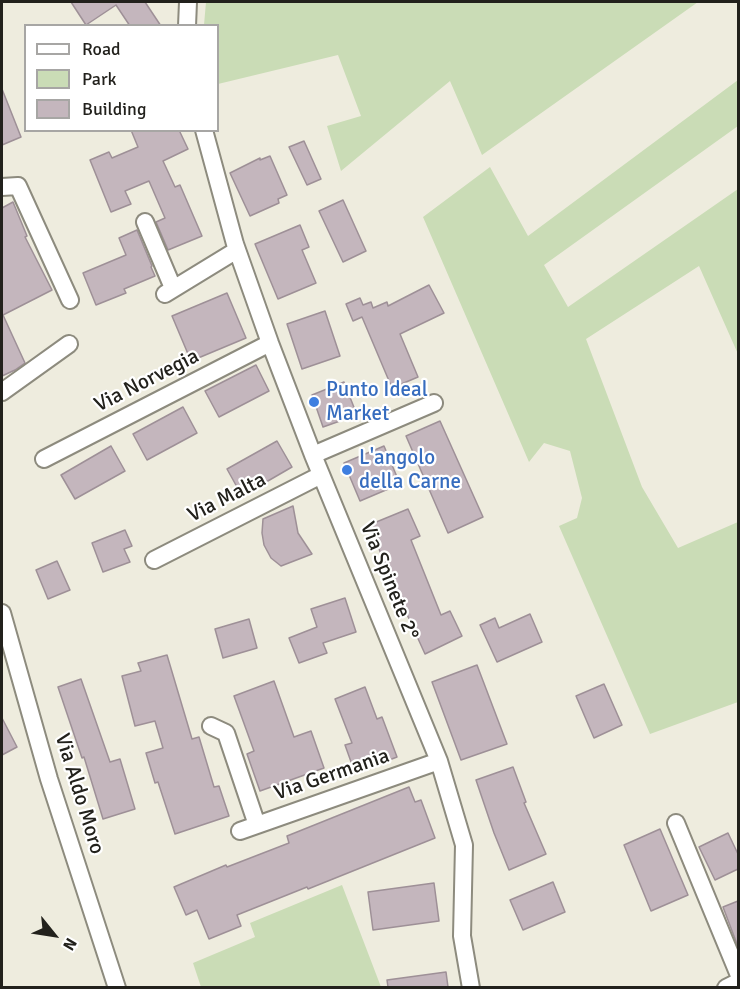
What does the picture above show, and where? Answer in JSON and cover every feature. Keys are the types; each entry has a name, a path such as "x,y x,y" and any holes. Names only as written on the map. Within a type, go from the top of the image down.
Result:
{"street":[{"path":"188,2 188,24"},
{"name":"Via Spinete 2°","path":"205,132 237,250 270,343 321,476 439,761 464,845 462,936 471,987"},
{"path":"2,187 18,186 70,300"},
{"path":"145,222 169,291 237,250"},
{"name":"Via Norvegia","path":"44,459 270,343"},
{"path":"2,392 69,344"},
{"path":"313,455 434,403"},
{"name":"Via Malta","path":"154,560 321,476"},
{"name":"Via Aldo Moro","path":"2,613 49,779 117,987"},
{"path":"211,726 226,733 257,825"},
{"name":"Via Germania","path":"240,831 439,761"},
{"path":"676,823 738,973"},
{"path":"726,987 738,982"}],"green space":[{"path":"206,2 698,2 482,155 450,81 341,171 327,126 361,116 338,55 219,84 219,24 204,24"},
{"path":"738,80 738,126 544,265 568,307 738,189 738,354 699,266 586,339 642,487 678,548 738,522 738,702 650,734 559,526 577,518 582,498 570,451 544,443 529,462 423,217 490,167 528,236"},
{"path":"342,885 381,987 201,987 193,963 255,937 250,923"}],"building":[{"path":"71,2 145,2 160,24 129,24 116,5 85,24"},
{"path":"2,89 21,137 2,145"},
{"path":"132,132 180,132 188,149 163,161 175,187 180,185 202,236 168,250 156,222 165,218 149,181 125,191 131,204 111,212 90,160 109,152 112,158 138,147"},
{"path":"304,141 321,179 307,185 289,147"},
{"path":"270,156 287,195 278,199 279,203 250,216 230,173 260,158 260,160"},
{"path":"343,200 366,251 343,262 319,211"},
{"path":"13,202 27,236 25,237 52,290 3,315 25,363 2,376 2,208"},
{"path":"300,225 309,247 302,250 316,283 278,299 255,244"},
{"path":"137,230 155,276 124,289 126,293 96,305 83,273 126,255 119,238"},
{"path":"429,285 444,313 400,334 418,377 392,388 362,317 353,321 346,304 360,298 363,305 371,302 373,308 387,302 388,306"},
{"path":"227,293 246,338 191,361 172,316"},
{"path":"325,311 340,356 302,369 287,324"},
{"path":"256,365 269,391 219,417 205,391"},
{"path":"344,382 357,415 323,427 312,395"},
{"path":"183,407 197,433 147,460 133,434"},
{"path":"440,421 483,517 448,533 406,436"},
{"path":"277,441 292,467 242,496 227,469"},
{"path":"111,446 125,471 75,499 61,475"},
{"path":"384,446 400,484 360,501 344,463"},
{"path":"293,506 298,533 312,554 281,566 271,558 264,545 263,519"},
{"path":"408,509 420,536 411,540 441,615 450,611 462,636 425,654 405,610 400,612 385,575 389,573 369,525"},
{"path":"125,530 132,546 124,549 130,562 103,572 92,543"},
{"path":"57,561 70,590 48,599 36,570"},
{"path":"345,598 356,632 323,643 327,653 299,663 289,638 317,627 311,609"},
{"path":"530,614 542,642 497,662 480,625 495,618 499,628"},
{"path":"249,619 257,648 223,658 215,629"},
{"path":"167,655 192,739 199,737 214,787 219,786 229,816 175,834 146,753 163,748 155,721 135,726 122,676 141,671 138,663"},
{"path":"477,665 507,744 461,760 432,682"},
{"path":"81,679 110,762 120,759 135,809 103,819 84,757 82,758 58,687"},
{"path":"274,681 294,737 311,731 324,768 260,791 247,754 254,751 234,696"},
{"path":"604,684 622,725 594,738 576,696"},
{"path":"365,687 377,719 382,717 397,757 355,773 345,745 352,743 335,699"},
{"path":"2,718 17,747 2,755"},
{"path":"513,767 526,802 524,803 546,854 509,870 476,780"},
{"path":"409,787 415,802 421,800 435,838 237,915 241,926 209,939 197,910 186,915 174,887 226,865 227,867 289,843 287,836"},
{"path":"660,829 688,895 651,911 624,845"},
{"path":"728,833 738,854 738,869 715,880 699,847"},
{"path":"553,882 565,912 523,930 510,900"},
{"path":"434,883 439,921 373,930 368,892"},
{"path":"738,901 738,944 737,944 723,907"},
{"path":"446,972 448,987 388,987 387,980"}],"place":[{"name":"Punto Ideal Market","path":"314,402"},
{"name":"L'angolo della Carne","path":"347,470"}]}
